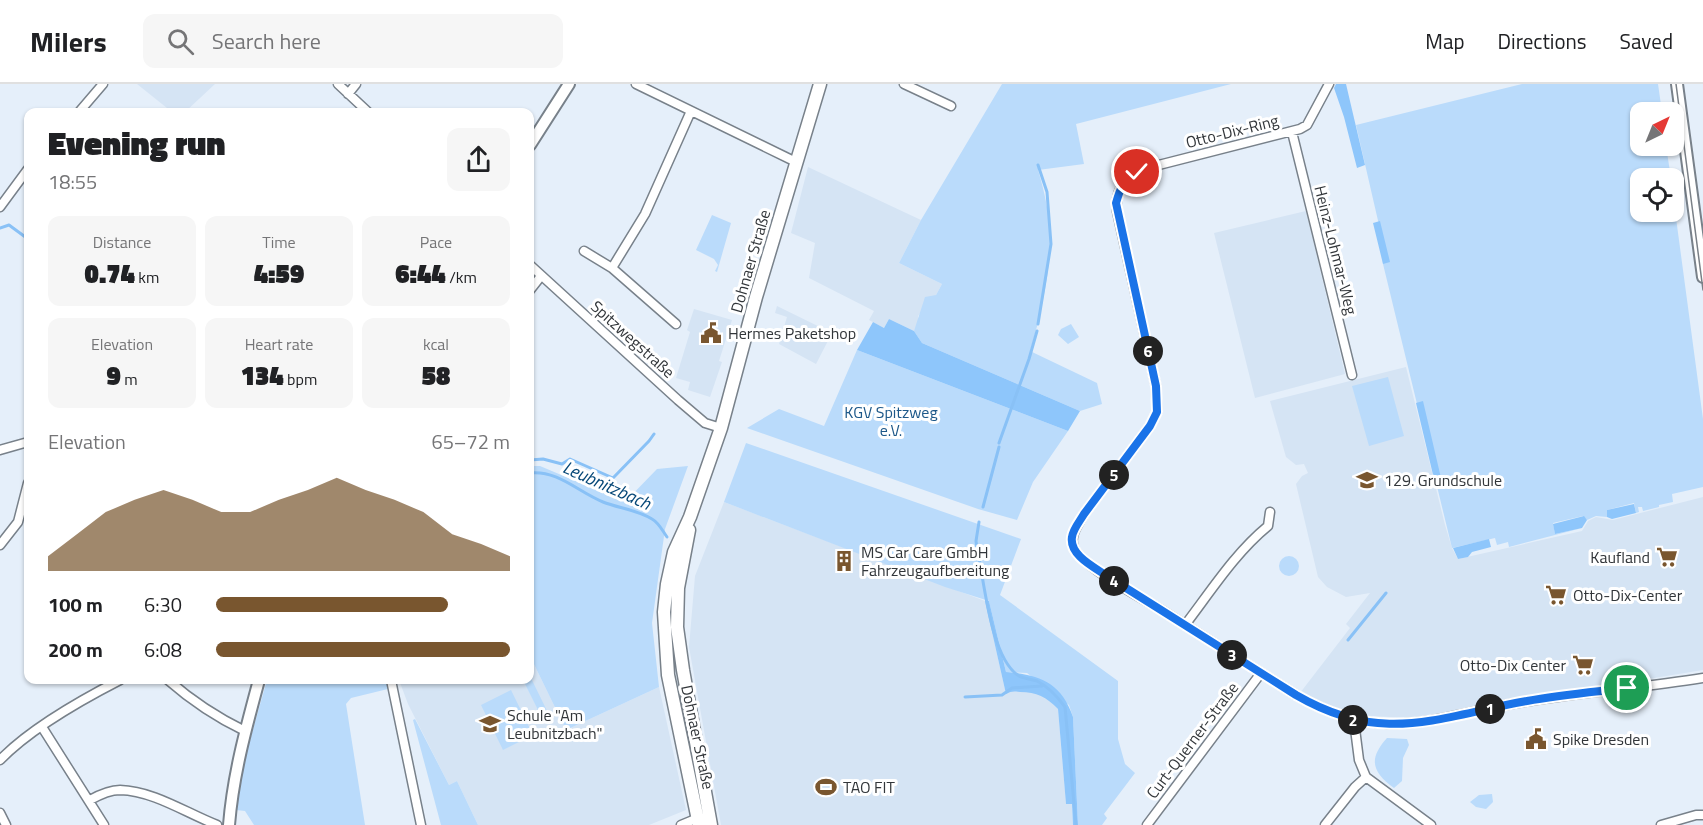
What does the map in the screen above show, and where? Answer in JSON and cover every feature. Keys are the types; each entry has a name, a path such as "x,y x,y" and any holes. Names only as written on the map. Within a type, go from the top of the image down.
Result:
{"main road":[{"name":"Dohnaer Straße","path":"698,821 668,675 664,612 667,584 674,552 690,517 721,428 756,297 820,84"},
{"name":"Dohnaer Straße","path":"690,517 678,588 677,627 711,825"}],"street":[{"path":"85,108 103,84"},
{"path":"338,84 364,108"},
{"path":"348,94 356,84"},
{"path":"534,139 568,84"},
{"path":"636,84 796,162"},
{"path":"904,84 951,106"},
{"name":"Otto-Dix-Ring","path":"1329,84 1307,124 1292,132 1137,172 1129,176 1119,191 1116,203 1156,386 1157,412 1148,430 1084,514 1072,537 1073,547 1085,561 1107,576 1296,695 1325,711 1354,721 1384,725 1434,721 1527,701 1703,678"},
{"path":"1677,84 1703,277"},
{"path":"612,268 645,214 691,111"},
{"name":"Heinz-Lohmar-Weg","path":"1292,132 1352,375"},
{"path":"0,207 24,175"},
{"path":"584,251 612,268 676,324"},
{"name":"Spitzwegstraße","path":"534,269 705,423 721,428"},
{"path":"534,285 541,276"},
{"path":"0,450 24,443"},
{"path":"0,545 14,530 24,499"},
{"path":"1185,625 1232,563 1254,537 1268,526 1270,512"},
{"name":"Curt-Querner-Straße","path":"1147,825 1261,673"},
{"path":"0,760 7,752 42,727 91,694 112,684"},
{"path":"172,684 215,717 245,731"},
{"path":"229,825 232,789 259,684"},
{"path":"392,684 421,825"},
{"path":"1354,721 1359,760 1366,777 1431,825"},
{"path":"42,727 104,825"},
{"path":"1325,825 1355,787 1366,777"},
{"path":"90,800 119,790 145,795 217,825"},
{"path":"0,813 6,825"},
{"path":"1661,825 1703,815"},
{"path":"681,825 698,821"}],"shaded area":[{"path":"137,84 215,84 189,108 167,108"},
{"path":"1336,84 1346,84 1365,165 1357,168 1334,88"},
{"path":"808,167 921,220 899,263 942,284 918,316 918,323 914,331 889,319 884,328 869,320 874,311 809,278 815,243 791,233"},
{"path":"1306,211 1345,374 1255,398 1214,233"},
{"path":"1380,221 1390,262 1383,264 1373,223"},
{"path":"777,306 832,333 816,364 779,344 787,317 775,313"},
{"path":"694,309 732,320 719,361 722,362 710,397 688,390 690,382 676,378 690,332 687,330"},
{"path":"889,319 914,331 922,343 1080,411 1068,431 857,350 873,322 884,328"},
{"path":"1406,367 1445,525 1458,559 1582,531 1588,521 1596,517 1613,520 1703,497 1703,670 1410,718 1350,715 1327,708 1300,693 1350,628 1346,624 1370,593 1346,597 1327,587 1318,577 1296,484 1302,476 1308,473 1304,464 1296,465 1286,457 1270,401"},
{"path":"1423,401 1441,478 1434,479 1416,403"},
{"path":"724,502 985,601 1006,694 1010,691 1034,692 1048,699 1058,709 1066,804 1072,804 1073,825 721,825 689,647 695,576"},
{"path":"1634,504 1636,513 1612,519 1607,517 1607,510"},
{"path":"1584,516 1587,520 1582,528 1555,534 1553,524"},
{"path":"1489,539 1491,547 1472,552 1468,557 1458,559 1453,548"},
{"path":"985,601 989,601 1006,672 1029,675 1047,682 1062,696 1073,717 1078,825 1073,825 1072,804 1066,804 1058,709 1036,694 1014,691 1006,694"},
{"path":"534,664 566,730 659,687 686,810 649,825 478,825 457,781 449,785 408,704 400,684 534,684"}],"green space":[{"path":"1002,84 1231,84 1076,124 1084,164 1038,170 1047,209 1050,249 1043,300 1030,351 1097,383 1102,404 1080,411 922,343 914,331 925,297 936,295 942,284 899,263 921,220"},
{"path":"1522,84 1658,84 1661,102 1630,102 1630,156 1668,156 1669,168 1630,168 1630,222 1677,222 1703,419 1703,487 1672,494 1673,502 1659,505 1659,507 1643,511 1642,507 1638,507 1639,512 1636,513 1634,503 1607,510 1607,517 1596,516 1587,520 1583,516 1553,523 1555,534 1582,528 1509,547 1508,542 1497,545 1495,538 1452,548 1383,264 1379,225 1356,125"},
{"path":"712,215 731,223 717,272 715,271 718,265 714,259 696,250"},
{"path":"1071,324 1079,337 1068,344 1058,335 1061,329"},
{"name":"KGV Spitzweg e.V.","path":"857,350 1068,431 1033,482 1017,520 978,509 747,428 779,409 824,426"},
{"path":"1388,377 1404,436 1369,446 1352,386"},
{"path":"746,443 1021,539 1000,595 1118,681 1118,739 1125,764 1135,773 1104,814 1107,818 1102,825 1078,825 1073,717 1069,705 1027,673 1006,672 989,601 945,587 724,502"},
{"path":"534,466 540,466 625,502 657,469 688,466 665,529 652,623 659,687 566,730 534,664"},
{"path":"1289,556 1296,559 1299,566 1296,573 1289,576 1282,573 1279,566 1282,559"},
{"path":"266,684 392,684 392,688 351,698 346,704 365,825 254,825 245,811 236,810 240,775"},
{"path":"525,684 534,684 550,717 543,720"},
{"path":"511,690 533,735 503,750 481,705"},
{"path":"415,719 449,785 457,781 478,825 441,825 413,720"},
{"path":"1387,738 1407,739 1409,745 1403,758 1402,781 1394,788 1381,776 1375,765 1377,752"},
{"path":"1492,794 1493,802 1486,809 1476,807 1470,802 1479,795"}],"waterway":[{"path":"1038,165 1047,192 1051,244 1038,324"},
{"name":"Leubnitzbach","path":"0,228 9,225 24,236"},
{"path":"999,443 1037,331"},
{"path":"534,460 543,459 562,464 570,459 613,478 654,434"},
{"path":"983,507 999,447"},
{"name":"Leubnitzbach","path":"534,473 559,478 603,502 646,516 657,523 667,537"},
{"path":"978,555 976,541 979,522"},
{"path":"979,558 991,622 1002,655 1019,676 1045,686 1065,707 1076,825"},
{"path":"1348,640 1386,593"},
{"path":"965,697 1002,695 1012,688 1042,686"}],"tram line":[{"path":"1676,84 1703,290"}],"place":[{"name":"Hermes Paketshop","path":"711,333"},
{"name":"129. Grundschule","path":"1367,480"},
{"name":"Kaufland","path":"1667,557"},
{"name":"MS Car Care GmbH Fahrzeugaufbereitung","path":"844,561"},
{"name":"Otto-Dix-Center","path":"1556,595"},
{"name":"Otto-Dix Center","path":"1583,665"},
{"name":"Schule \"Am Leubnitzbach\"","path":"490,724"},
{"name":"Spike Dresden","path":"1536,739"},
{"name":"TAO FIT","path":"826,787"}],"route":[{"path":"1137,172 1129,176 1119,191 1116,203 1156,386 1157,412 1148,430 1084,514 1076,528 1072,541 1077,554 1107,576 1296,695 1325,711 1354,721 1384,725 1412,724 1527,701 1627,688"}]}
